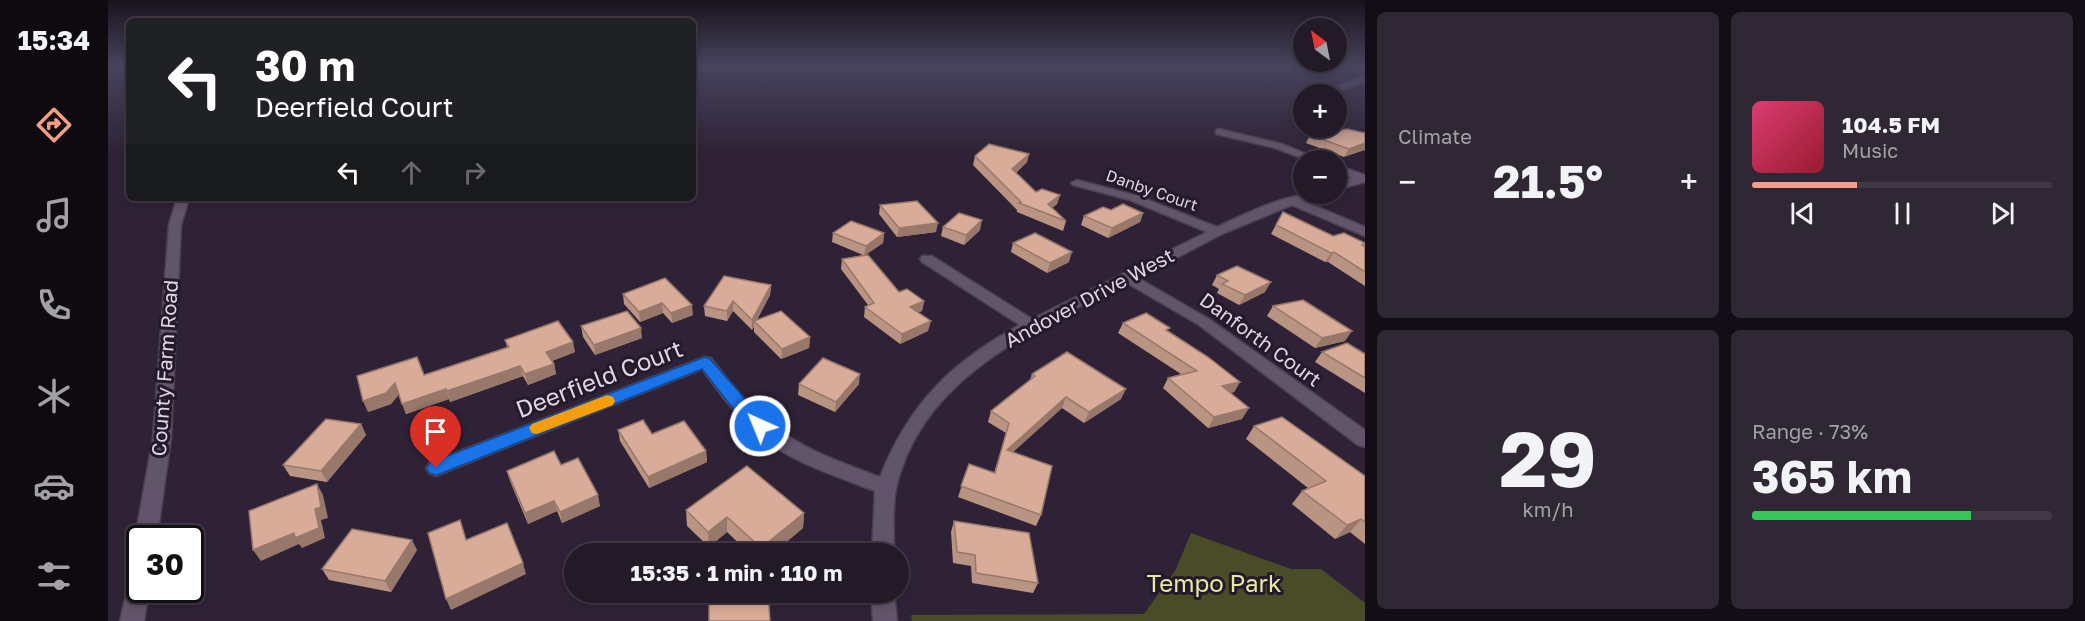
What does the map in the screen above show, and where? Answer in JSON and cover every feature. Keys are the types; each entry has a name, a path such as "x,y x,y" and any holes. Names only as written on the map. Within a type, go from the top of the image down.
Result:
{"street":[{"path":"1219,132 1293,152"},
{"path":"1347,172 1364,179"},
{"path":"1347,184 1364,179"},
{"name":"Danby Court","path":"1077,183 1134,198 1216,231"},
{"path":"1291,200 1365,232"},
{"name":"Andover Drive West","path":"884,543 886,487 909,434 932,398 964,369 1029,324 1128,278 1216,231 1291,200"},
{"name":"County Farm Road","path":"148,525 162,438 174,225 182,201"},
{"path":"927,259 1029,324"},
{"name":"Danforth Court","path":"1128,278 1214,328 1365,440"},
{"name":"Deerfield Court","path":"436,468 705,362 745,411 774,436 804,455 886,487"},
{"path":"132,621 135,603"},
{"path":"883,603 885,621"}],"green space":[{"name":"Tempo Park","path":"1191,533 1291,569 1321,569 1365,603 1365,621 912,621 911,615 1144,614 1176,569"}],"building":[{"path":"1347,129 1365,133 1365,143 1349,149 1318,138 1347,138"},
{"path":"989,144 1029,154 1012,169 1036,192 1042,189 1060,195 1048,204 1066,221 1019,203 1021,202 975,156"},
{"path":"917,201 938,223 899,228 880,205"},
{"path":"1123,204 1143,213 1112,228 1084,216 1103,207 1111,210"},
{"path":"1283,212 1333,236 1344,233 1365,243 1362,245 1365,247 1365,272 1334,252 1331,253 1276,225"},
{"path":"959,213 982,220 966,235 943,227"},
{"path":"851,221 884,233 866,246 833,233"},
{"path":"1035,233 1072,252 1050,263 1013,243"},
{"path":"868,255 899,292 907,289 924,301 910,307 931,321 902,334 865,307 874,303 842,259"},
{"path":"1237,266 1271,282 1245,295 1222,284 1228,281 1217,275"},
{"path":"724,276 771,285 752,320 733,301 727,311 704,306"},
{"path":"665,278 692,305 671,313 662,303 639,312 623,294"},
{"path":"1303,300 1352,331 1322,338 1273,306"},
{"path":"627,311 641,328 594,345 581,326"},
{"path":"781,311 810,337 782,349 754,321"},
{"path":"1146,313 1170,328 1166,330 1208,357 1240,382 1222,386 1249,408 1214,417 1168,378 1197,371 1123,323"},
{"path":"558,321 573,342 546,352 554,364 525,374 520,366 402,404 395,383 386,393 363,401 357,376 417,357 424,375 509,347 505,340"},
{"path":"1347,343 1365,354 1365,378 1322,352"},
{"path":"1067,352 1126,389 1089,412 1066,397 1007,450 1052,466 1041,515 961,486 969,464 995,473 1009,423 991,411 1035,376 1032,374"},
{"path":"823,358 860,374 836,402 799,384"},
{"path":"1282,417 1365,476 1365,522 1361,519 1347,525 1302,491 1326,481 1254,426"},
{"path":"326,419 361,424 321,471 283,465"},
{"path":"643,420 652,434 684,421 706,451 648,477 618,430"},
{"path":"554,451 561,465 578,458 598,495 560,512 554,501 525,513 507,471"},
{"path":"747,466 804,513 767,543 756,543 727,517 708,532 686,510"},
{"path":"317,484 321,507 315,509 319,528 295,538 294,533 253,550 249,511"},
{"path":"460,520 466,540 507,523 523,563 446,599 428,533"},
{"path":"954,521 1029,533 1038,583 976,573 975,555 957,552"},
{"path":"352,529 412,540 385,581 322,569"},
{"path":"709,603 769,603 770,621 709,621"}],"slow traffic":[{"path":"537,428 607,401"}],"route":[{"path":"436,468 705,362 760,426"}]}
